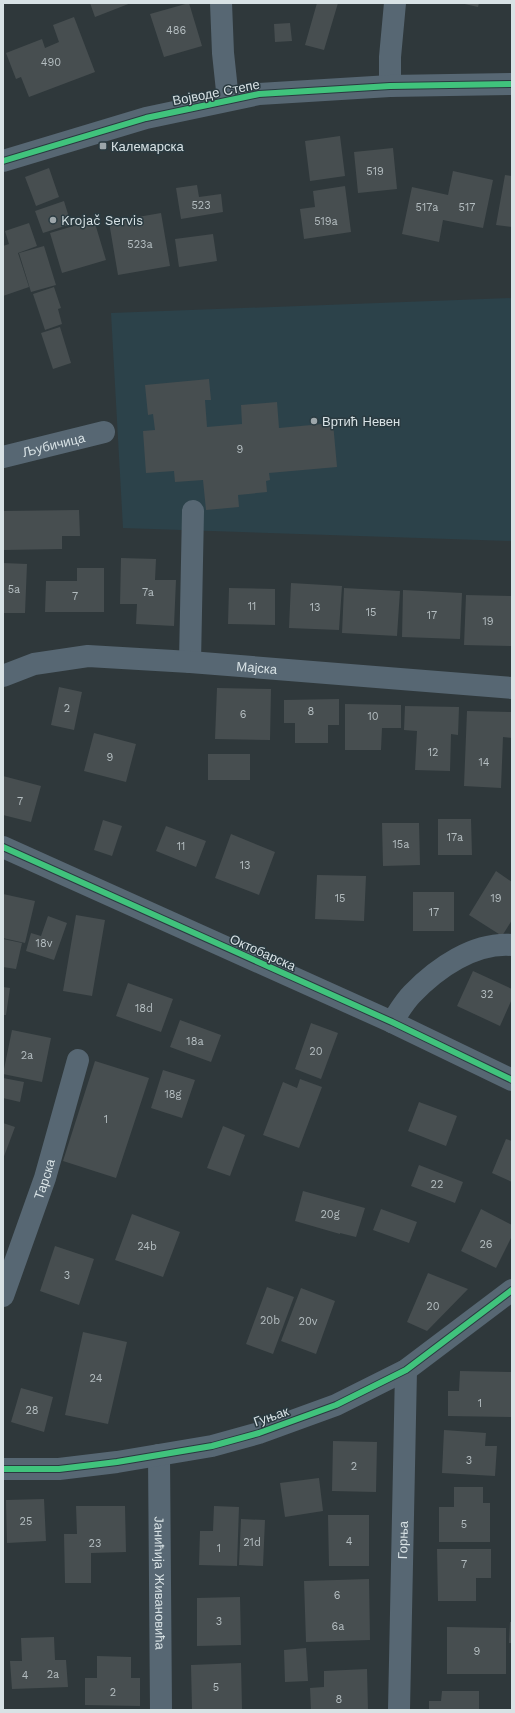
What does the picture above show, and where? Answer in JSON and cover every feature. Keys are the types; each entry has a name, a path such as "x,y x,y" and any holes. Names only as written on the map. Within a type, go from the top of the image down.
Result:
{"street":[{"path":"221,3 223,53 228,100"},
{"path":"390,86 390,57 395,3"},
{"name":"Војводе Степе","path":"3,161 146,118 259,94 390,86 512,84"},
{"name":"Љубичица","path":"3,457 104,432"},
{"path":"190,662 193,511"},
{"name":"Мајска","path":"3,676 34,664 88,656 190,662 512,688"},
{"name":"Октобарска","path":"3,847 392,1022 512,1080"},
{"path":"392,1022 411,995 434,974 467,954 490,946 512,945"},
{"name":"Тарска","path":"3,1296 45,1178 78,1060"},
{"name":"Гуњак","path":"3,1469 59,1469 117,1462 212,1446 259,1432 336,1405 406,1370 512,1290"},
{"name":"Горња","path":"399,1710 406,1370"},
{"name":"Јанићија Живановића","path":"159,1455 161,1710"}],"shaded area":[{"name":"Вртић Невен","path":"512,298 512,541 123,528 111,313"}],"building":[{"path":"90,3 131,3 95,17"},
{"path":"189,3 202,46 164,57 150,14"},
{"path":"317,3 338,3 324,50 305,45"},
{"path":"460,3 479,3 478,7"},
{"path":"74,17 95,72 29,97 21,77 16,79 6,53 42,39 45,48 59,42 53,25"},
{"path":"290,23 292,41 275,42 274,24"},
{"path":"340,136 345,176 310,181 305,141"},
{"path":"393,148 397,189 358,193 354,152"},
{"path":"49,168 59,197 36,206 25,177"},
{"path":"453,171 493,180 483,228 443,220 439,242 402,234 412,187 448,195"},
{"path":"505,175 512,176 512,227 496,225"},
{"path":"197,185 199,197 221,194 223,212 181,219 176,188"},
{"path":"345,186 351,232 304,239 300,209 315,207 313,191"},
{"path":"64,201 71,224 43,233 35,211"},
{"path":"161,213 170,266 118,275 109,222"},
{"path":"94,220 106,260 62,273 50,233"},
{"path":"29,223 37,246 18,253 29,287 3,296 3,246 9,244 5,231"},
{"path":"213,234 217,261 179,267 175,239"},
{"path":"44,246 56,285 31,292 19,253"},
{"path":"54,287 61,308 58,309 62,324 45,330 33,294"},
{"path":"60,327 71,363 53,369 41,333"},
{"path":"209,379 211,400 205,400 207,427 242,424 241,405 277,402 279,428 333,423 337,467 269,473 270,480 266,481 267,492 238,495 239,507 206,510 203,480 175,482 174,471 146,473 143,431 155,430 153,414 148,415 145,385"},
{"path":"79,510 80,536 62,536 62,549 4,550 4,511"},
{"path":"121,558 156,559 155,580 176,580 174,626 136,624 137,604 120,604"},
{"path":"3,563 27,564 25,613 3,613"},
{"path":"77,568 104,568 104,612 45,612 46,581 77,581"},
{"path":"291,583 342,586 339,630 289,628"},
{"path":"229,588 275,589 275,625 228,624"},
{"path":"344,588 400,591 397,636 342,633"},
{"path":"403,590 462,593 460,639 402,637"},
{"path":"466,595 512,596 512,646 464,645"},
{"path":"59,687 82,692 74,730 51,725"},
{"path":"217,688 271,689 270,740 215,739"},
{"path":"339,699 339,725 328,725 328,743 295,743 295,723 284,723 284,700"},
{"path":"345,704 401,705 401,728 382,728 381,750 345,750"},
{"path":"405,706 459,707 458,735 451,734 450,771 415,770 417,731 404,730"},
{"path":"467,711 512,712 512,738 503,737 501,788 464,786"},
{"path":"94,733 136,744 126,782 84,771"},
{"path":"208,754 250,754 250,780 208,780"},
{"path":"3,776 41,786 31,822 3,815"},
{"path":"438,819 471,819 472,855 438,855"},
{"path":"103,820 122,826 112,856 94,850"},
{"path":"382,823 419,823 420,865 383,866"},
{"path":"166,826 206,841 196,867 156,851"},
{"path":"231,834 275,852 259,895 215,878"},
{"path":"496,871 512,882 512,920 502,936 469,915"},
{"path":"317,875 366,876 364,921 315,919"},
{"path":"413,892 454,892 454,931 413,931"},
{"path":"3,894 35,901 25,943 3,938"},
{"path":"76,915 105,920 92,996 63,991"},
{"path":"48,916 67,923 54,960 26,951 31,933 41,936"},
{"path":"3,939 22,943 16,969 3,967"},
{"path":"473,971 512,989 512,999 500,1026 457,1006"},
{"path":"128,983 173,999 161,1032 116,1016"},
{"path":"3,987 10,988 6,1015 3,1015"},
{"path":"180,1020 221,1035 211,1062 170,1047"},
{"path":"311,1023 338,1033 321,1079 295,1069"},
{"path":"12,1030 51,1038 42,1082 3,1074"},
{"path":"95,1061 149,1078 116,1178 63,1161"},
{"path":"163,1070 195,1080 182,1118 151,1108"},
{"path":"3,1078 24,1082 20,1102 3,1098"},
{"path":"300,1079 322,1087 299,1148 263,1135 283,1082 297,1088"},
{"path":"419,1102 457,1116 446,1146 408,1131"},
{"path":"3,1123 15,1127 3,1159"},
{"path":"223,1126 245,1135 230,1176 207,1168"},
{"path":"506,1139 512,1141 512,1182 492,1173"},
{"path":"419,1165 463,1182 455,1203 411,1186"},
{"path":"303,1191 365,1208 356,1237 295,1221"},
{"path":"381,1209 417,1222 409,1243 373,1230"},
{"path":"481,1209 512,1225 512,1236 496,1268 461,1251"},
{"path":"132,1214 180,1232 163,1277 115,1260"},
{"path":"55,1246 94,1259 79,1305 40,1291"},
{"path":"428,1273 468,1289 427,1331 407,1322"},
{"path":"267,1287 294,1297 273,1354 246,1344"},
{"path":"301,1288 335,1301 316,1354 281,1341"},
{"path":"83,1332 127,1342 108,1424 65,1415"},
{"path":"460,1371 512,1372 512,1417 448,1416 448,1391 459,1391"},
{"path":"21,1388 53,1397 44,1432 11,1422"},
{"path":"444,1430 486,1433 485,1446 497,1446 495,1476 442,1473"},
{"path":"333,1441 377,1442 376,1492 332,1491"},
{"path":"319,1478 323,1511 285,1517 280,1483"},
{"path":"454,1487 483,1487 483,1503 490,1503 490,1542 439,1542 439,1507 454,1507"},
{"path":"44,1499 46,1541 7,1543 6,1500"},
{"path":"76,1506 125,1506 126,1552 91,1553 91,1583 65,1583 64,1534 77,1534"},
{"path":"214,1506 239,1507 237,1566 199,1565 200,1531 213,1531"},
{"path":"328,1515 369,1515 369,1566 329,1566"},
{"path":"241,1519 265,1520 263,1566 239,1565"},
{"path":"437,1549 491,1549 491,1578 476,1578 476,1601 438,1601"},
{"path":"369,1579 370,1640 306,1642 304,1581"},
{"path":"240,1597 241,1645 197,1646 197,1598"},
{"path":"510,1622 512,1622 512,1643 509,1643"},
{"path":"447,1627 506,1628 506,1674 447,1674"},
{"path":"54,1637 55,1660 66,1660 68,1687 12,1689 10,1661 22,1661 21,1638"},
{"path":"306,1648 308,1681 285,1682 284,1650"},
{"path":"97,1656 131,1657 131,1678 140,1678 140,1706 85,1705 85,1678 97,1678"},
{"path":"241,1663 242,1709 192,1710 191,1665"},
{"path":"367,1669 368,1710 311,1710 310,1688 324,1687 324,1671"},
{"path":"442,1691 479,1691 479,1710 429,1710 429,1701 441,1701"}],"cycle path":[{"path":"3,161 146,118 259,94 390,86 512,84"},
{"path":"3,847 392,1022 512,1080"},
{"path":"3,1469 59,1469 117,1462 212,1446 259,1433 336,1405 406,1370 512,1290"}],"place":[{"name":"Калемарска","path":"103,146"},
{"name":"Krojač Servis","path":"53,220"},
{"name":"Вртић Невен","path":"314,421"}]}
